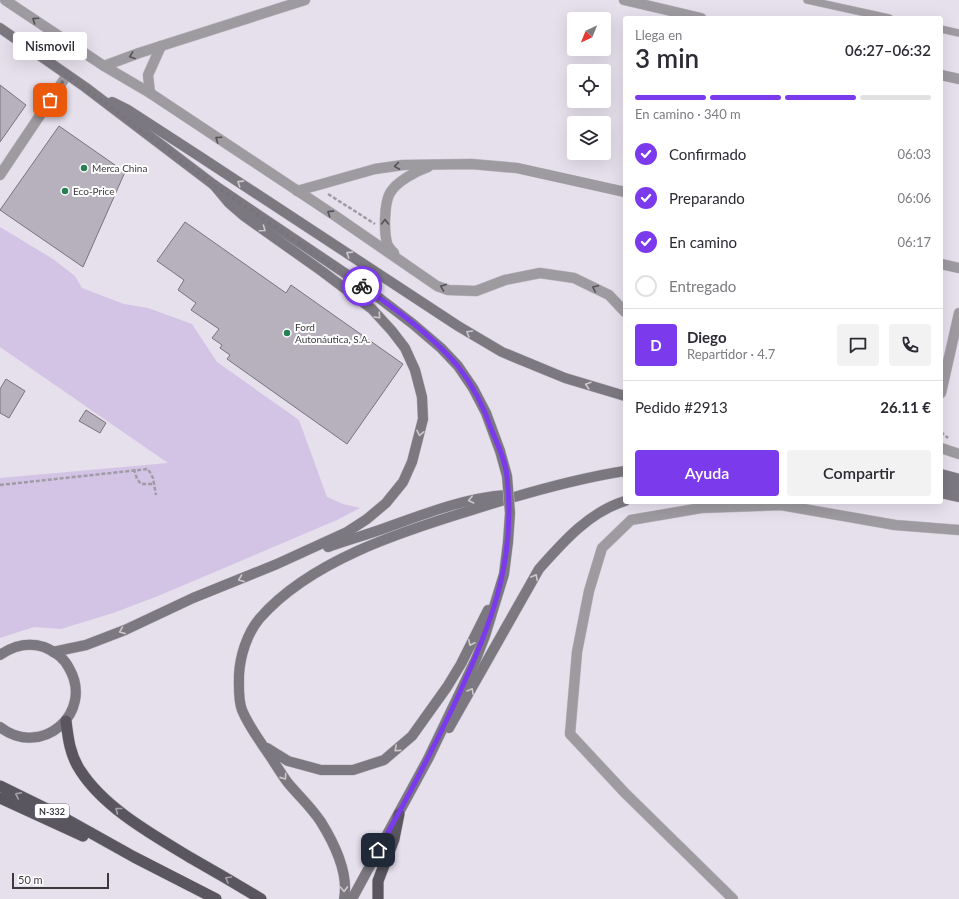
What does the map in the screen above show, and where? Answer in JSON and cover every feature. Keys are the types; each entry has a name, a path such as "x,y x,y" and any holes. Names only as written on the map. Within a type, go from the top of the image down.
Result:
{"highway":[{"path":"66,721 71,753 80,770 106,800 163,841 261,899"},
{"name":"N-332","path":"0,786 57,814 134,857 216,899"},
{"name":"N-332","path":"0,798 65,828 134,857"},
{"path":"378,899 378,881 394,839 399,814"}],"main road":[{"path":"0,28 85,87 214,185 387,303 441,348 458,366 473,388 486,413 500,451 507,476 510,513 504,574 485,636 476,659 428,759 352,899"},
{"path":"85,87 128,110 458,326 502,352 565,378 623,395"},
{"path":"53,652 86,645 125,630 193,598 277,564 346,532 367,519 386,503 403,482 412,462 423,419 422,397 415,370 405,348 372,309 244,216 229,203 214,185"},
{"path":"344,899 346,889 339,857 320,821 287,782 251,728 241,708 239,686 240,662 248,638 258,619 285,593 306,579 348,556 386,540 446,518 524,493 623,472"},
{"path":"943,475 959,479"},
{"path":"943,483 959,487"},
{"path":"277,564 462,502 489,496 524,493"},
{"path":"943,494 959,497"},
{"path":"428,759 456,718 539,569 582,524 614,505 623,502"},
{"path":"262,745 288,761 321,770 354,770 384,760 412,736 447,687 461,664 487,611 497,597"},
{"path":"0,655 13,648 28,645 39,646 53,652 63,659 68,665 75,683 76,691 75,702 66,721 45,736 33,738 18,736 7,732 0,727"}],"street":[{"path":"5,0 104,66 150,93 432,282 448,290 476,291 505,280 540,273 574,278 609,294 623,310"},
{"path":"104,66 161,46 305,0"},
{"path":"630,1 693,16"},
{"path":"150,93 148,75 161,46"},
{"path":"0,175 67,75"},
{"path":"943,75 959,79"},
{"path":"397,258 387,244 384,223 390,193 404,179 417,170 436,164"},
{"path":"296,191 375,168 403,165 471,164 517,168 623,192"},
{"path":"943,264 959,268"},
{"path":"943,385 959,312"},
{"path":"943,449 959,454"},
{"path":"733,899 625,793 570,734 577,652 589,591 602,548 631,520 701,508 781,505 895,525 959,530"}],"lane":[{"path":"807,0 880,16"},
{"path":"943,29 959,33"}],"path":[{"path":"134,469 137,479 141,484 154,484"},
{"path":"0,485 134,469 148,469 151,472 156,495"}],"shaded area":[{"path":"0,227 53,259 75,276 82,288 124,304 148,308 192,324 217,362 299,420 327,497 343,504 360,508 337,520 158,596 113,613 61,629 34,627 0,638 0,478 168,463 0,347"}],"building":[{"path":"0,85 26,105 0,142"},
{"name":"Eco-Price","path":"59,126 125,172 83,267 0,210"},
{"name":"Ford Autonáutica, S.A.","path":"185,222 286,293 291,285 403,364 347,444 227,359 230,355 220,348 222,345 212,338 219,329 191,310 196,303 178,290 184,280 157,261"},
{"path":"6,379 25,391 9,418 0,413 0,389"},
{"path":"86,410 106,423 100,433 79,421"}],"way so far":[{"path":"50,100 67,75 214,185 362,286"}],"place":[{"name":"Nismovil","path":"50,100"},
{"name":"Merca China","path":"84,168"},
{"name":"Eco-Price","path":"65,191"},
{"name":"Ford Autonáutica, S.A.","path":"287,333"}],"route":[{"path":"362,286 387,303 441,348 458,366 473,388 486,413 500,451 507,476 510,513 504,574 485,636 476,659 428,759 378,850"}]}
